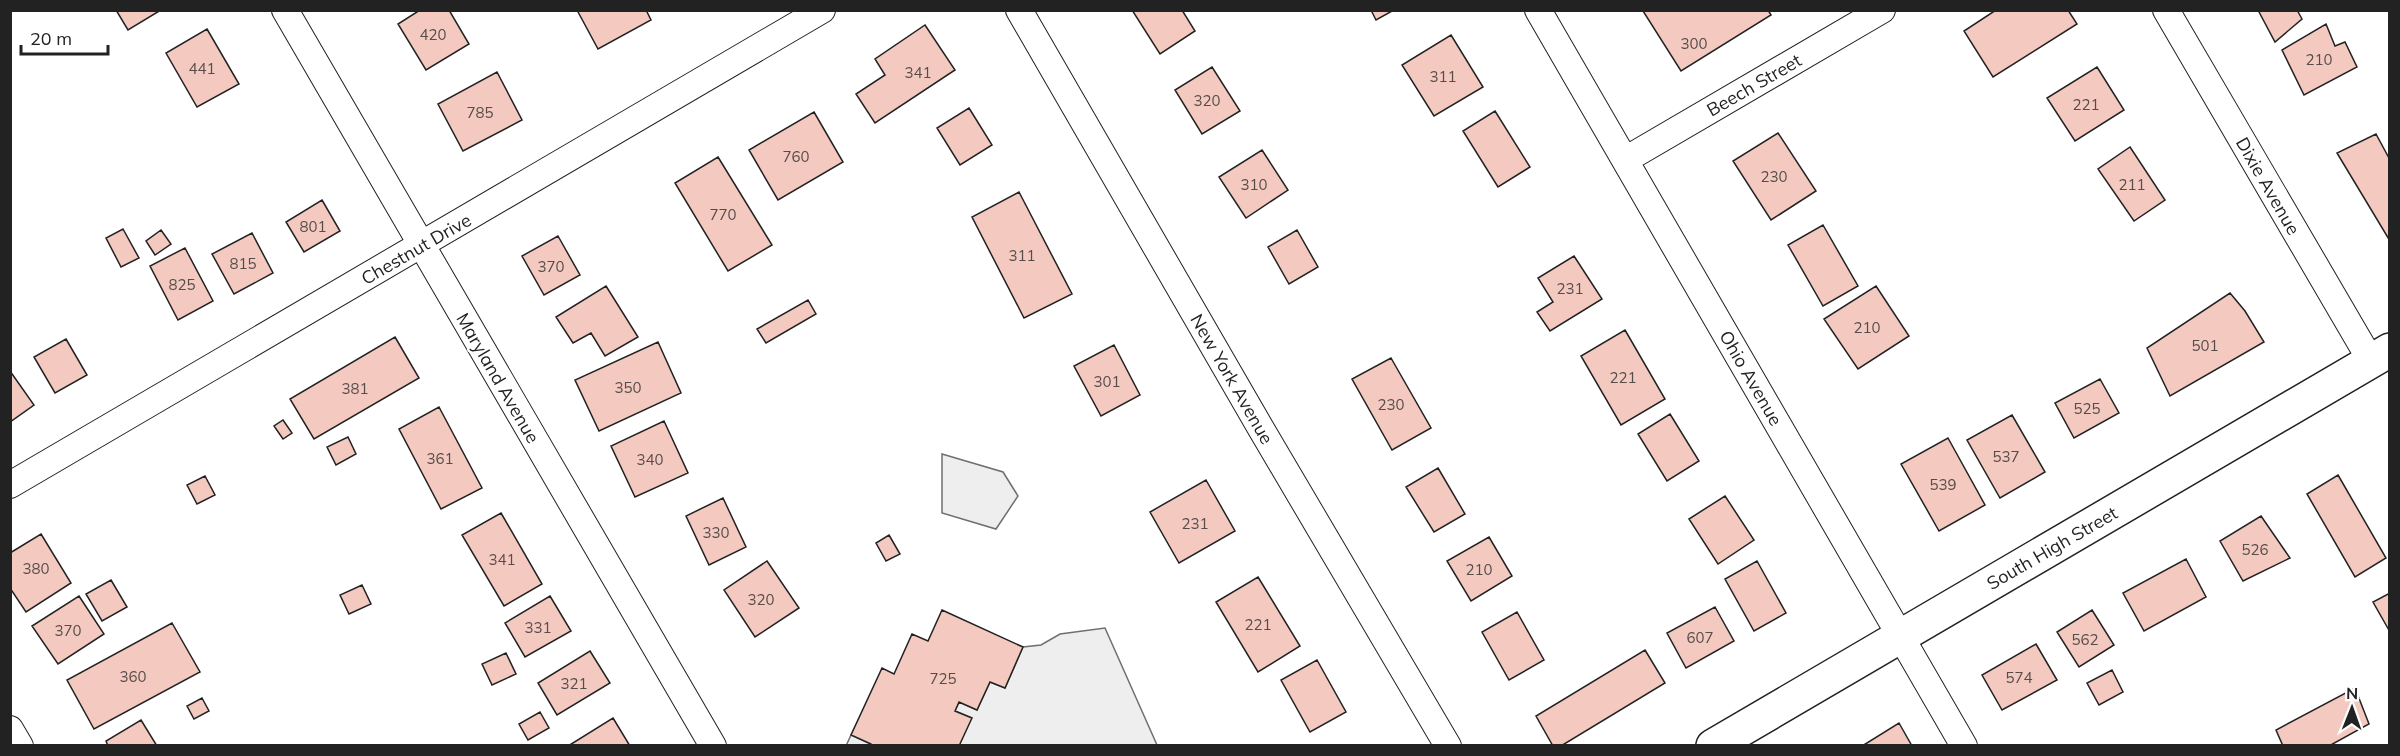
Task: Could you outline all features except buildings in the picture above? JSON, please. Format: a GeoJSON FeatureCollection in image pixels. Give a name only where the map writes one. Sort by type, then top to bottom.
{"type":"FeatureCollection","features":[{"type":"Feature","properties":{"kind":"main road","name":"South High Street"},"geometry":{"type":"LineString","coordinates":[[1713,746],[2380,356]]}},
{"type":"Feature","properties":{"kind":"street","name":"Maryland Avenue"},"geometry":{"type":"LineString","coordinates":[[285,10],[713,746]]}},
{"type":"Feature","properties":{"kind":"street","name":"Chestnut Drive"},"geometry":{"type":"LineString","coordinates":[[10,485],[822,10]]}},
{"type":"Feature","properties":{"kind":"street","name":"New York Avenue"},"geometry":{"type":"LineString","coordinates":[[1019,10],[1448,746]]}},
{"type":"Feature","properties":{"kind":"street","name":"Ohio Avenue"},"geometry":{"type":"LineString","coordinates":[[1538,10],[1964,746]]}},
{"type":"Feature","properties":{"kind":"street","name":"Beech Street"},"geometry":{"type":"LineString","coordinates":[[1625,160],[1882,10]]}},
{"type":"Feature","properties":{"kind":"street","name":"Dixie Avenue"},"geometry":{"type":"LineString","coordinates":[[2166,10],[2380,356]]}},
{"type":"Feature","properties":{"kind":"street"},"geometry":{"type":"LineString","coordinates":[[10,729],[20,746]]}},
{"type":"Feature","properties":{"kind":"shaded area"},"geometry":{"type":"Polygon","coordinates":[[[942,454],[1003,472],[1018,496],[996,529],[942,513],[942,454]]]}},
{"type":"Feature","properties":{"kind":"shaded area"},"geometry":{"type":"Polygon","coordinates":[[[1105,628],[1157,745],[959,745],[971,718],[955,711],[959,702],[977,710],[990,682],[1005,688],[1023,647],[1041,645],[1060,634],[1105,628]]]}},
{"type":"Feature","properties":{"kind":"shaded area"},"geometry":{"type":"Polygon","coordinates":[[[851,735],[871,744],[871,745],[846,746],[851,735]]]}}]}
